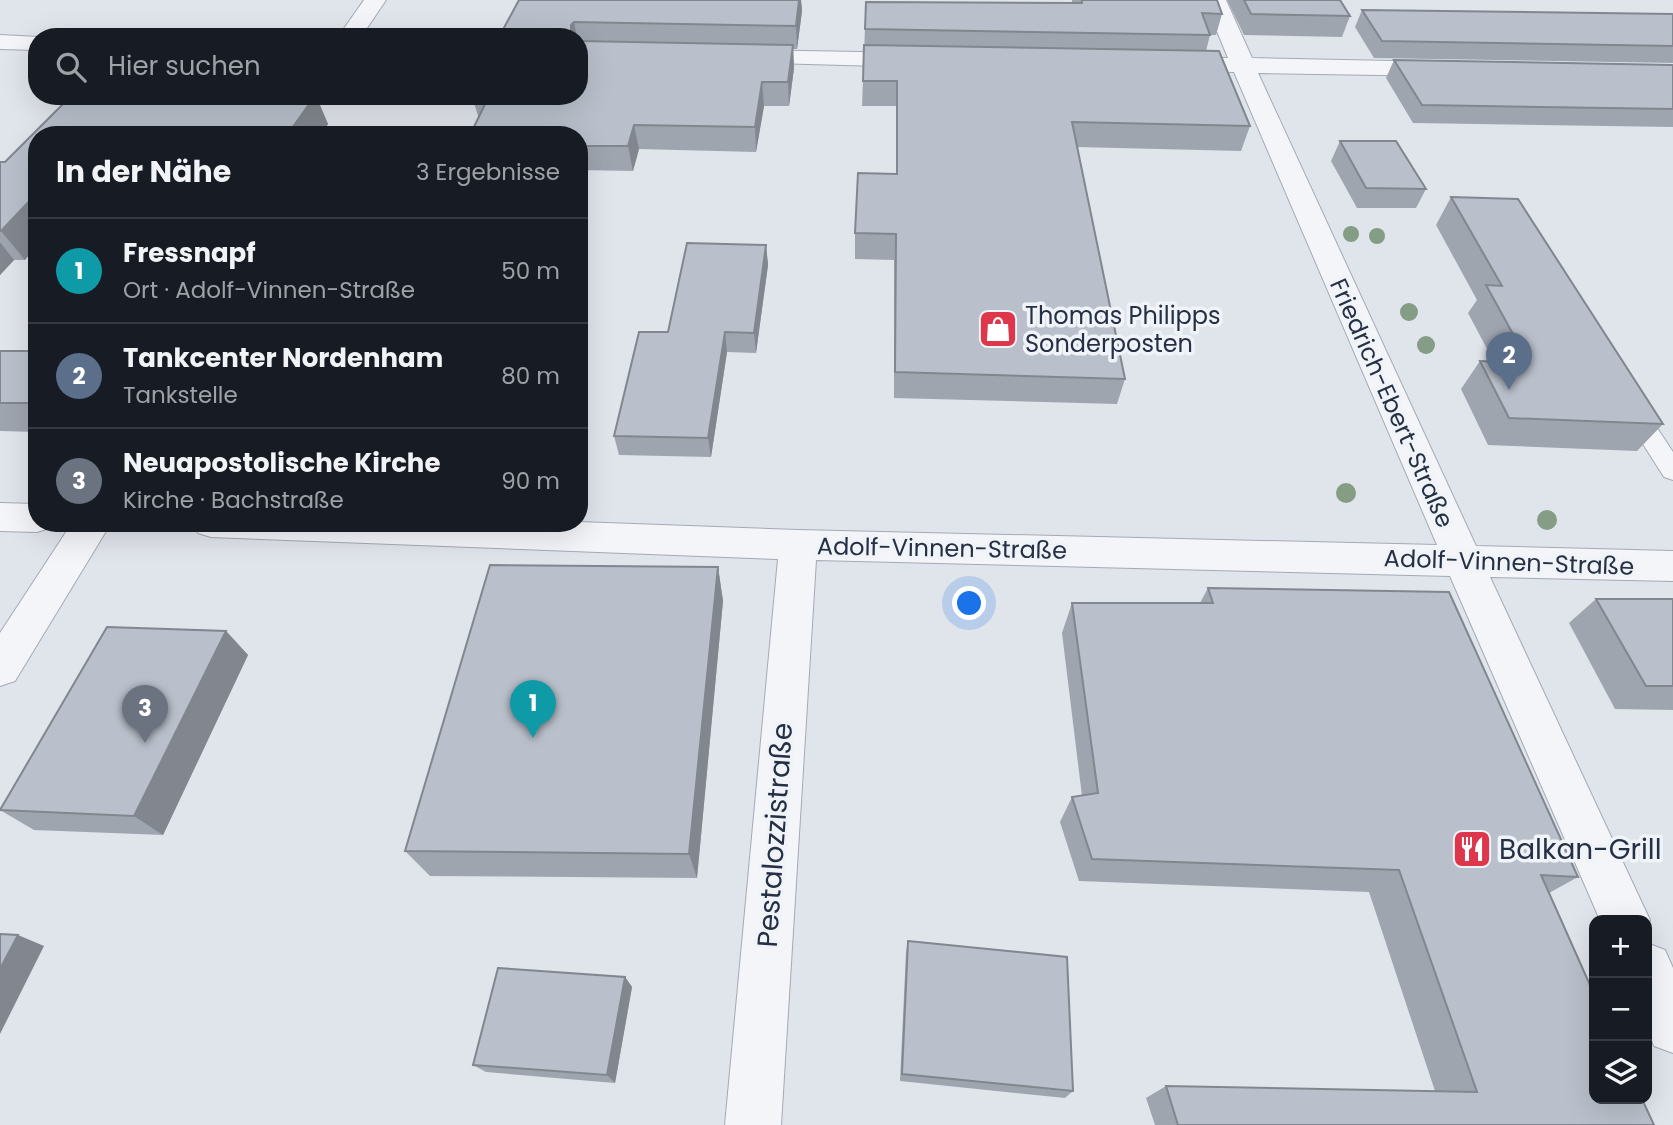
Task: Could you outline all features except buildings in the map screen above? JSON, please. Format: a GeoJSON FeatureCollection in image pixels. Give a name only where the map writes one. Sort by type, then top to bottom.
{"type":"FeatureCollection","features":[{"type":"Feature","properties":{"kind":"street"},"geometry":{"type":"LineString","coordinates":[[355,28],[375,0]]}},
{"type":"Feature","properties":{"kind":"street","name":"Friedrich-Ebert-Straße"},"geometry":{"type":"LineString","coordinates":[[1215,0],[1623,915]]}},
{"type":"Feature","properties":{"kind":"street"},"geometry":{"type":"LineString","coordinates":[[0,41],[28,43]]}},
{"type":"Feature","properties":{"kind":"street"},"geometry":{"type":"LineString","coordinates":[[716,57],[937,60]]}},
{"type":"Feature","properties":{"kind":"street"},"geometry":{"type":"LineString","coordinates":[[1146,64],[1465,69]]}},
{"type":"Feature","properties":{"kind":"street"},"geometry":{"type":"LineString","coordinates":[[0,517],[28,518]]}},
{"type":"Feature","properties":{"kind":"street"},"geometry":{"type":"LineString","coordinates":[[0,668],[86,532]]}},
{"type":"Feature","properties":{"kind":"street","name":"Adolf-Vinnen-Straße"},"geometry":{"type":"LineString","coordinates":[[451,532],[798,545],[1673,566]]}},
{"type":"Feature","properties":{"kind":"street","name":"Pestalozzistraße"},"geometry":{"type":"LineString","coordinates":[[752,1125],[798,545]]}},
{"type":"Feature","properties":{"kind":"street"},"geometry":{"type":"LineString","coordinates":[[1651,978],[1673,1027]]}},
{"type":"Feature","properties":{"kind":"lane"},"geometry":{"type":"LineString","coordinates":[[1621,392],[1673,471]]}},
{"type":"Feature","properties":{"kind":"place","name":"Thomas Philipps Sonderposten"},"geometry":{"type":"Point","coordinates":[998,329]}},
{"type":"Feature","properties":{"kind":"place","name":"Tankcenter Nordenham"},"geometry":{"type":"Point","coordinates":[1509,390]}},
{"type":"Feature","properties":{"kind":"place","name":"Fressnapf"},"geometry":{"type":"Point","coordinates":[533,738]}},
{"type":"Feature","properties":{"kind":"place","name":"Neuapostolische Kirche"},"geometry":{"type":"Point","coordinates":[145,743]}},
{"type":"Feature","properties":{"kind":"place","name":"Balkan-Grill"},"geometry":{"type":"Point","coordinates":[1472,849]}}]}
